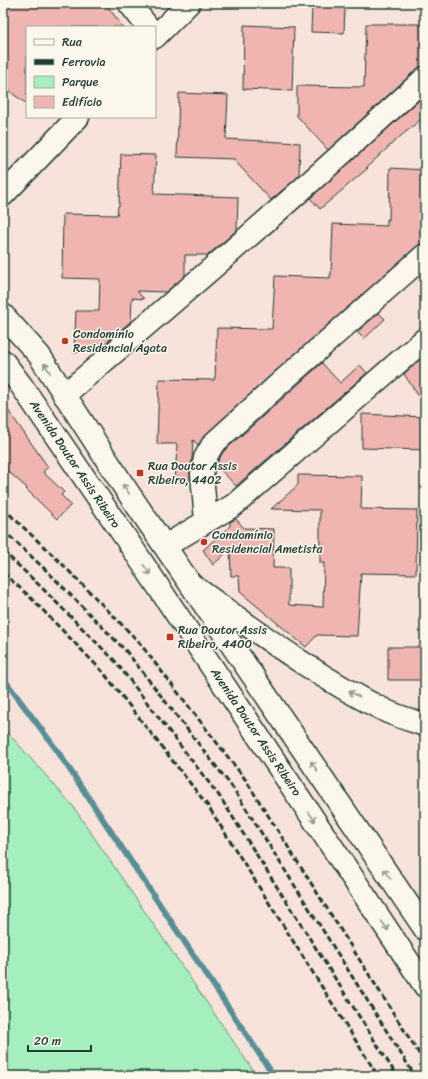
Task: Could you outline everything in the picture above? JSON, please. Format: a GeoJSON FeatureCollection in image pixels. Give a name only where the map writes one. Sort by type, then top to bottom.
{"type":"FeatureCollection","features":[{"type":"Feature","properties":{"kind":"street"},"geometry":{"type":"LineString","coordinates":[[129,3],[147,26]]}},
{"type":"Feature","properties":{"kind":"street"},"geometry":{"type":"LineString","coordinates":[[156,31],[189,3]]}},
{"type":"Feature","properties":{"kind":"street"},"geometry":{"type":"LineString","coordinates":[[64,394],[168,308],[351,146],[425,78]]}},
{"type":"Feature","properties":{"kind":"street"},"geometry":{"type":"LineString","coordinates":[[3,195],[77,118]]}},
{"type":"Feature","properties":{"kind":"street"},"geometry":{"type":"LineString","coordinates":[[206,521],[202,474],[205,458],[214,444],[279,384],[425,255]]}},
{"type":"Feature","properties":{"kind":"street"},"geometry":{"type":"LineString","coordinates":[[3,315],[39,355],[165,546],[425,929]]}},
{"type":"Feature","properties":{"kind":"street"},"geometry":{"type":"LineString","coordinates":[[165,546],[234,505],[425,339]]}},
{"type":"Feature","properties":{"kind":"street","name":"Avenida Doutor Assis Ribeiro"},"geometry":{"type":"LineString","coordinates":[[3,361],[125,537],[425,986]]}},
{"type":"Feature","properties":{"kind":"street"},"geometry":{"type":"LineString","coordinates":[[192,585],[268,640],[335,684],[389,712],[425,725]]}},
{"type":"Feature","properties":{"kind":"green space"},"geometry":{"type":"Polygon","coordinates":[[[3,727],[72,805],[257,1076],[3,1076],[3,727]]]}},
{"type":"Feature","properties":{"kind":"building"},"geometry":{"type":"Polygon","coordinates":[[[3,3],[105,3],[122,26],[26,26],[26,103],[13,94],[3,83],[3,3]]]}},
{"type":"Feature","properties":{"kind":"building"},"geometry":{"type":"Polygon","coordinates":[[[313,3],[345,3],[344,33],[311,32],[313,3]]]}},
{"type":"Feature","properties":{"kind":"building"},"geometry":{"type":"Polygon","coordinates":[[[366,24],[425,25],[425,66],[417,69],[328,150],[297,116],[297,86],[364,87],[366,24]]]}},
{"type":"Feature","properties":{"kind":"building"},"geometry":{"type":"Polygon","coordinates":[[[244,25],[294,27],[292,91],[243,89],[244,25]]]}},
{"type":"Feature","properties":{"kind":"building"},"geometry":{"type":"Polygon","coordinates":[[[179,93],[228,95],[226,139],[300,143],[299,176],[271,200],[235,161],[235,159],[177,157],[179,93]]]}},
{"type":"Feature","properties":{"kind":"building"},"geometry":{"type":"Polygon","coordinates":[[[425,95],[425,116],[396,140],[366,168],[368,168],[320,209],[310,198],[425,95]]]}},
{"type":"Feature","properties":{"kind":"building"},"geometry":{"type":"Polygon","coordinates":[[[121,154],[156,155],[154,194],[238,197],[237,230],[208,255],[185,255],[185,276],[166,292],[137,291],[144,299],[132,298],[131,321],[99,349],[74,353],[76,311],[99,311],[100,279],[62,278],[63,214],[117,215],[119,206],[121,154]]]}},
{"type":"Feature","properties":{"kind":"building"},"geometry":{"type":"Polygon","coordinates":[[[390,168],[424,170],[422,220],[424,220],[423,243],[417,246],[271,375],[205,435],[198,445],[193,440],[190,482],[175,482],[177,444],[157,444],[159,379],[214,380],[217,328],[272,329],[275,276],[330,278],[333,224],[387,226],[387,219],[389,220],[390,168]]]}},
{"type":"Feature","properties":{"kind":"building"},"geometry":{"type":"Polygon","coordinates":[[[379,313],[385,319],[364,339],[357,332],[379,313]]]}},
{"type":"Feature","properties":{"kind":"building"},"geometry":{"type":"Polygon","coordinates":[[[419,360],[425,361],[425,406],[404,374],[419,360]]]}},
{"type":"Feature","properties":{"kind":"building"},"geometry":{"type":"Polygon","coordinates":[[[322,363],[340,383],[360,365],[367,373],[236,486],[216,465],[223,452],[322,363]]]}},
{"type":"Feature","properties":{"kind":"building"},"geometry":{"type":"Polygon","coordinates":[[[3,403],[48,467],[43,472],[64,492],[61,495],[71,505],[57,519],[26,489],[27,488],[3,467],[3,403]]]}},
{"type":"Feature","properties":{"kind":"building"},"geometry":{"type":"Polygon","coordinates":[[[362,414],[425,417],[425,450],[362,448],[362,414]]]}},
{"type":"Feature","properties":{"kind":"building"},"geometry":{"type":"Polygon","coordinates":[[[298,475],[362,476],[361,509],[417,510],[416,574],[361,573],[357,636],[317,635],[306,647],[240,592],[239,576],[231,576],[230,549],[213,565],[203,550],[230,526],[230,522],[236,519],[244,528],[274,529],[273,568],[289,568],[289,605],[323,607],[324,563],[320,563],[320,510],[271,509],[298,485],[298,475]]]}},
{"type":"Feature","properties":{"kind":"building"},"geometry":{"type":"Polygon","coordinates":[[[388,647],[425,647],[425,680],[388,680],[388,647]]]}},
{"type":"Feature","properties":{"kind":"waterway"},"geometry":{"type":"LineString","coordinates":[[3,678],[56,749],[274,1076]]}},
{"type":"Feature","properties":{"kind":"railway"},"geometry":{"type":"LineString","coordinates":[[3,508],[60,562],[138,641],[245,779],[425,1063]]}},
{"type":"Feature","properties":{"kind":"railway"},"geometry":{"type":"LineString","coordinates":[[3,530],[49,573],[126,651],[233,788],[415,1076]]}},
{"type":"Feature","properties":{"kind":"railway"},"geometry":{"type":"LineString","coordinates":[[3,551],[115,661],[220,797],[397,1076]]}},
{"type":"Feature","properties":{"kind":"railway"},"geometry":{"type":"LineString","coordinates":[[3,573],[28,595],[103,672],[208,806],[378,1076]]}},
{"type":"Feature","properties":{"kind":"place","name":"Condomínio Residencial Ágata"},"geometry":{"type":"Point","coordinates":[65,341]}},
{"type":"Feature","properties":{"kind":"place","name":"Rua Doutor Assis Ribeiro, 4402"},"geometry":{"type":"Point","coordinates":[140,473]}},
{"type":"Feature","properties":{"kind":"place","name":"Condomínio Residencial Ametista"},"geometry":{"type":"Point","coordinates":[204,542]}},
{"type":"Feature","properties":{"kind":"place","name":"Rua Doutor Assis Ribeiro, 4400"},"geometry":{"type":"Point","coordinates":[170,637]}}]}
